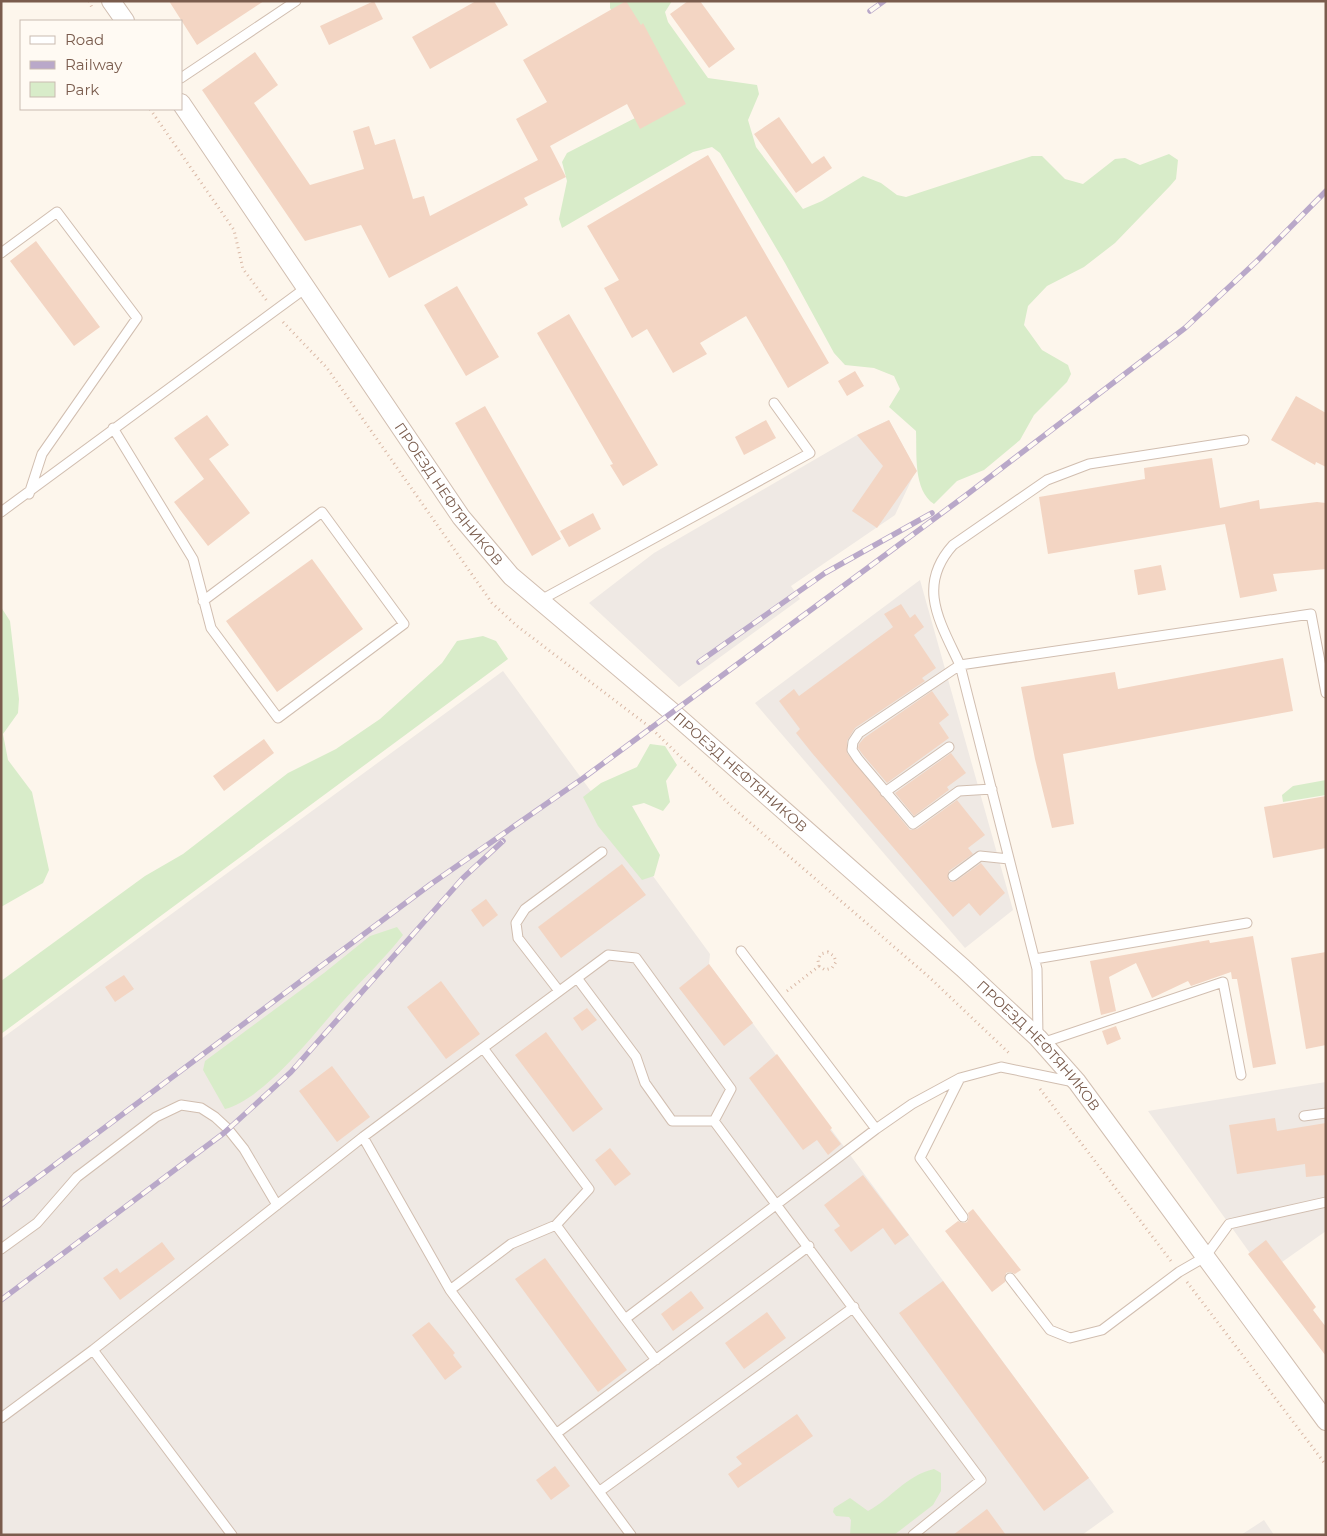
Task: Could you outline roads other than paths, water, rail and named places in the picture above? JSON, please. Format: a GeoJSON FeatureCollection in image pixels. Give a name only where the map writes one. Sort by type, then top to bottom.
{"type":"FeatureCollection","features":[{"type":"Feature","properties":{"kind":"street"},"geometry":{"type":"LineString","coordinates":[[111,1],[124,20]]}},
{"type":"Feature","properties":{"kind":"street","name":"ПРОЕЗД НЕФТЯНИКОВ"},"geometry":{"type":"LineString","coordinates":[[182,104],[308,287],[461,517],[487,550],[539,601],[672,712],[963,968],[1040,1040],[1077,1082],[1326,1422]]}},
{"type":"Feature","properties":{"kind":"lane"},"geometry":{"type":"LineString","coordinates":[[182,77],[296,1]]}},
{"type":"Feature","properties":{"kind":"lane"},"geometry":{"type":"LineString","coordinates":[[1,253],[57,212],[137,318],[42,454],[29,494]]}},
{"type":"Feature","properties":{"kind":"lane"},"geometry":{"type":"LineString","coordinates":[[1,512],[29,494],[113,428],[308,287]]}},
{"type":"Feature","properties":{"kind":"lane"},"geometry":{"type":"LineString","coordinates":[[539,601],[810,453],[774,403]]}},
{"type":"Feature","properties":{"kind":"lane"},"geometry":{"type":"LineString","coordinates":[[113,428],[192,559],[203,602],[211,628],[278,718],[404,624],[322,512],[203,602]]}},
{"type":"Feature","properties":{"kind":"lane"},"geometry":{"type":"LineString","coordinates":[[1241,1075],[1223,982],[1040,1040],[1035,959],[960,665],[940,623],[932,597],[934,576],[940,558],[953,545],[1048,480],[1089,464],[1244,440]]}},
{"type":"Feature","properties":{"kind":"lane"},"geometry":{"type":"LineString","coordinates":[[992,789],[960,791],[913,824],[858,759],[852,750],[853,742],[859,733],[960,665],[1311,614],[1326,693]]}},
{"type":"Feature","properties":{"kind":"lane"},"geometry":{"type":"LineString","coordinates":[[886,792],[949,747]]}},
{"type":"Feature","properties":{"kind":"lane"},"geometry":{"type":"LineString","coordinates":[[559,991],[518,938],[516,923],[519,914],[525,909],[602,852]]}},
{"type":"Feature","properties":{"kind":"lane"},"geometry":{"type":"LineString","coordinates":[[953,876],[980,856],[1009,859]]}},
{"type":"Feature","properties":{"kind":"lane"},"geometry":{"type":"LineString","coordinates":[[1035,959],[1247,924]]}},
{"type":"Feature","properties":{"kind":"lane"},"geometry":{"type":"LineString","coordinates":[[741,951],[876,1129]]}},
{"type":"Feature","properties":{"kind":"lane"},"geometry":{"type":"LineString","coordinates":[[1,1418],[93,1350],[363,1137],[608,955],[636,958],[731,1089],[714,1121]]}},
{"type":"Feature","properties":{"kind":"lane"},"geometry":{"type":"LineString","coordinates":[[577,978],[636,1057],[645,1082],[672,1121],[714,1121]]}},
{"type":"Feature","properties":{"kind":"lane"},"geometry":{"type":"LineString","coordinates":[[450,1290],[512,1244],[556,1225],[589,1189],[483,1048]]}},
{"type":"Feature","properties":{"kind":"lane"},"geometry":{"type":"LineString","coordinates":[[625,1319],[876,1129],[912,1104],[960,1078],[1001,1067],[1077,1082]]}},
{"type":"Feature","properties":{"kind":"lane"},"geometry":{"type":"LineString","coordinates":[[960,1078],[920,1158],[963,1217]]}},
{"type":"Feature","properties":{"kind":"lane"},"geometry":{"type":"LineString","coordinates":[[1,1250],[37,1223],[77,1177],[156,1117],[181,1106],[201,1108],[228,1129],[244,1149],[278,1205]]}},
{"type":"Feature","properties":{"kind":"lane"},"geometry":{"type":"LineString","coordinates":[[1304,1116],[1326,1113]]}},
{"type":"Feature","properties":{"kind":"lane"},"geometry":{"type":"LineString","coordinates":[[714,1121],[778,1204],[981,1480],[913,1535]]}},
{"type":"Feature","properties":{"kind":"lane"},"geometry":{"type":"LineString","coordinates":[[363,1137],[450,1290],[631,1535]]}},
{"type":"Feature","properties":{"kind":"lane"},"geometry":{"type":"LineString","coordinates":[[1010,1278],[1050,1330],[1070,1338],[1102,1330],[1179,1272],[1205,1257],[1228,1224],[1326,1202]]}},
{"type":"Feature","properties":{"kind":"lane"},"geometry":{"type":"LineString","coordinates":[[556,1225],[656,1360]]}},
{"type":"Feature","properties":{"kind":"lane"},"geometry":{"type":"LineString","coordinates":[[557,1433],[809,1246]]}},
{"type":"Feature","properties":{"kind":"lane"},"geometry":{"type":"LineString","coordinates":[[600,1491],[854,1307]]}},
{"type":"Feature","properties":{"kind":"lane"},"geometry":{"type":"LineString","coordinates":[[93,1350],[232,1535]]}},
{"type":"Feature","properties":{"kind":"railway"},"geometry":{"type":"LineString","coordinates":[[870,11],[884,1]]}},
{"type":"Feature","properties":{"kind":"railway"},"geometry":{"type":"LineString","coordinates":[[1,1205],[431,884],[582,779],[965,496],[1185,328],[1257,261],[1326,191]]}},
{"type":"Feature","properties":{"kind":"railway"},"geometry":{"type":"LineString","coordinates":[[699,662],[825,573],[932,513]]}},
{"type":"Feature","properties":{"kind":"railway"},"geometry":{"type":"LineString","coordinates":[[1,1300],[224,1133],[291,1072],[463,878],[503,841]]}}]}
